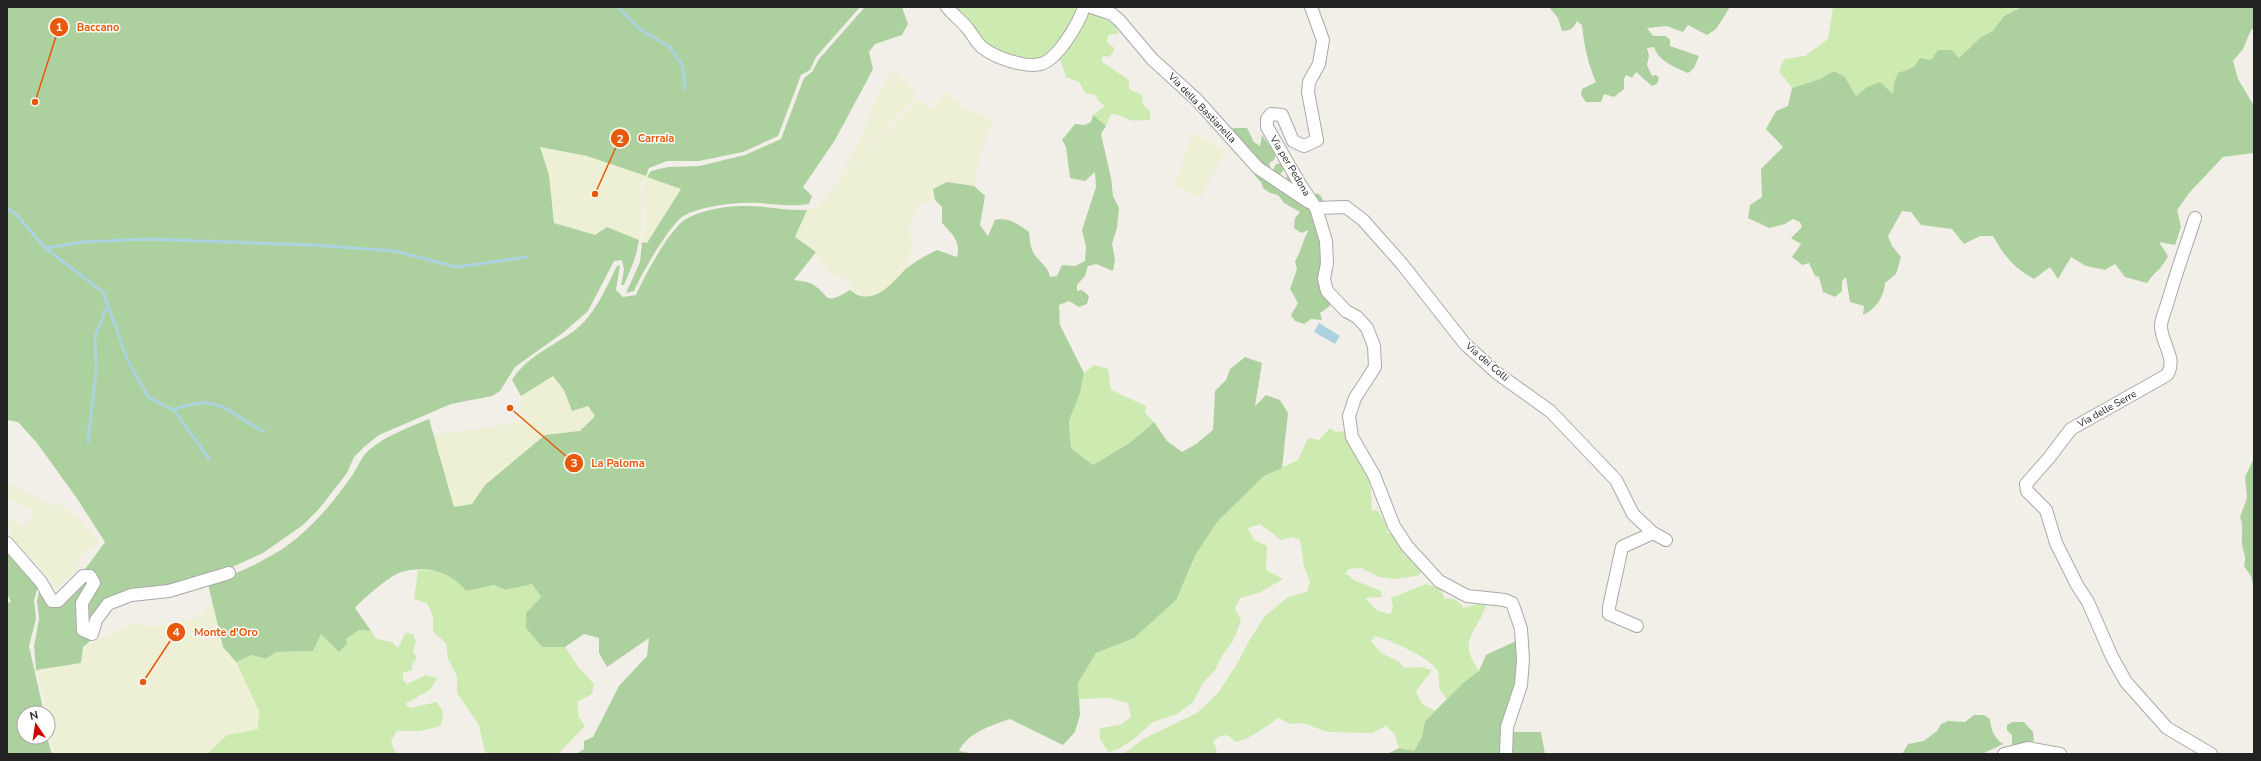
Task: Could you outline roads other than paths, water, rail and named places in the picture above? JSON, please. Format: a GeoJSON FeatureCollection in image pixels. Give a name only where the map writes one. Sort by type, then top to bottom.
{"type":"FeatureCollection","features":[{"type":"Feature","properties":{"kind":"street"},"geometry":{"type":"LineString","coordinates":[[947,7],[968,29],[982,48],[998,56],[1031,65],[1046,62],[1056,53],[1072,34],[1084,7]]}},
{"type":"Feature","properties":{"kind":"street","name":"Via della Bastianella"},"geometry":{"type":"LineString","coordinates":[[1091,7],[1112,14],[1120,21],[1152,59],[1197,100],[1258,168],[1316,208]]}},
{"type":"Feature","properties":{"kind":"street","name":"Via per Pedona"},"geometry":{"type":"LineString","coordinates":[[1310,7],[1324,40],[1319,64],[1309,82],[1308,92],[1317,140],[1304,146],[1293,141],[1282,115],[1271,114],[1267,119],[1267,127],[1316,208]]}},
{"type":"Feature","properties":{"kind":"street","name":"Via dei Colli"},"geometry":{"type":"LineString","coordinates":[[1316,208],[1346,207],[1363,220],[1402,264],[1465,344],[1497,373],[1556,417],[1616,480],[1633,514],[1653,533],[1666,540]]}},
{"type":"Feature","properties":{"kind":"street"},"geometry":{"type":"LineString","coordinates":[[1316,208],[1326,241],[1327,262],[1324,279],[1327,291],[1346,310],[1357,317],[1367,328],[1374,346],[1375,367],[1354,398],[1349,416],[1352,437],[1374,475],[1394,526],[1407,546],[1439,581],[1467,596],[1495,598],[1512,603],[1521,629],[1523,659],[1521,685],[1507,727],[1506,754]]}},
{"type":"Feature","properties":{"kind":"street","name":"Via delle Serre"},"geometry":{"type":"LineString","coordinates":[[2195,218],[2175,273],[2161,323],[2161,335],[2168,346],[2170,370],[2164,377],[2071,429],[2048,460],[2026,484],[2027,491],[2046,510],[2056,543],[2077,585],[2088,602],[2112,657],[2126,682],[2167,728],[2211,754]]}},
{"type":"Feature","properties":{"kind":"street"},"geometry":{"type":"LineString","coordinates":[[1636,626],[1609,614],[1609,606],[1622,547],[1653,533]]}},
{"type":"Feature","properties":{"kind":"street"},"geometry":{"type":"LineString","coordinates":[[7,542],[41,582],[52,601],[58,601],[83,576],[90,576],[94,583],[82,603],[82,616],[83,630],[92,634],[96,620],[108,604],[131,595],[169,591],[228,573]]}},
{"type":"Feature","properties":{"kind":"street"},"geometry":{"type":"LineString","coordinates":[[2004,754],[2028,748],[2060,754]]}},
{"type":"Feature","properties":{"kind":"water"},"geometry":{"type":"Polygon","coordinates":[[[1319,323],[1340,336],[1335,344],[1314,332],[1319,323]]]}},
{"type":"Feature","properties":{"kind":"waterway"},"geometry":{"type":"LineString","coordinates":[[618,7],[638,28],[670,47],[683,67],[685,89]]}},
{"type":"Feature","properties":{"kind":"waterway"},"geometry":{"type":"LineString","coordinates":[[7,208],[16,214],[45,248],[83,242],[147,239],[312,245],[395,251],[457,267],[527,257]]}},
{"type":"Feature","properties":{"kind":"waterway"},"geometry":{"type":"LineString","coordinates":[[45,248],[103,292],[128,361],[148,397],[174,410],[209,459]]}},
{"type":"Feature","properties":{"kind":"waterway"},"geometry":{"type":"LineString","coordinates":[[88,442],[96,371],[95,337],[108,304]]}},
{"type":"Feature","properties":{"kind":"waterway"},"geometry":{"type":"LineString","coordinates":[[174,410],[187,405],[201,403],[218,405],[263,431]]}},
{"type":"Feature","properties":{"kind":"place","name":"Baccano"},"geometry":{"type":"Point","coordinates":[35,102]}},
{"type":"Feature","properties":{"kind":"place","name":"Carraia"},"geometry":{"type":"Point","coordinates":[595,194]}},
{"type":"Feature","properties":{"kind":"place","name":"La Paloma"},"geometry":{"type":"Point","coordinates":[510,408]}},
{"type":"Feature","properties":{"kind":"place","name":"Monte d'Oro"},"geometry":{"type":"Point","coordinates":[143,682]}}]}
